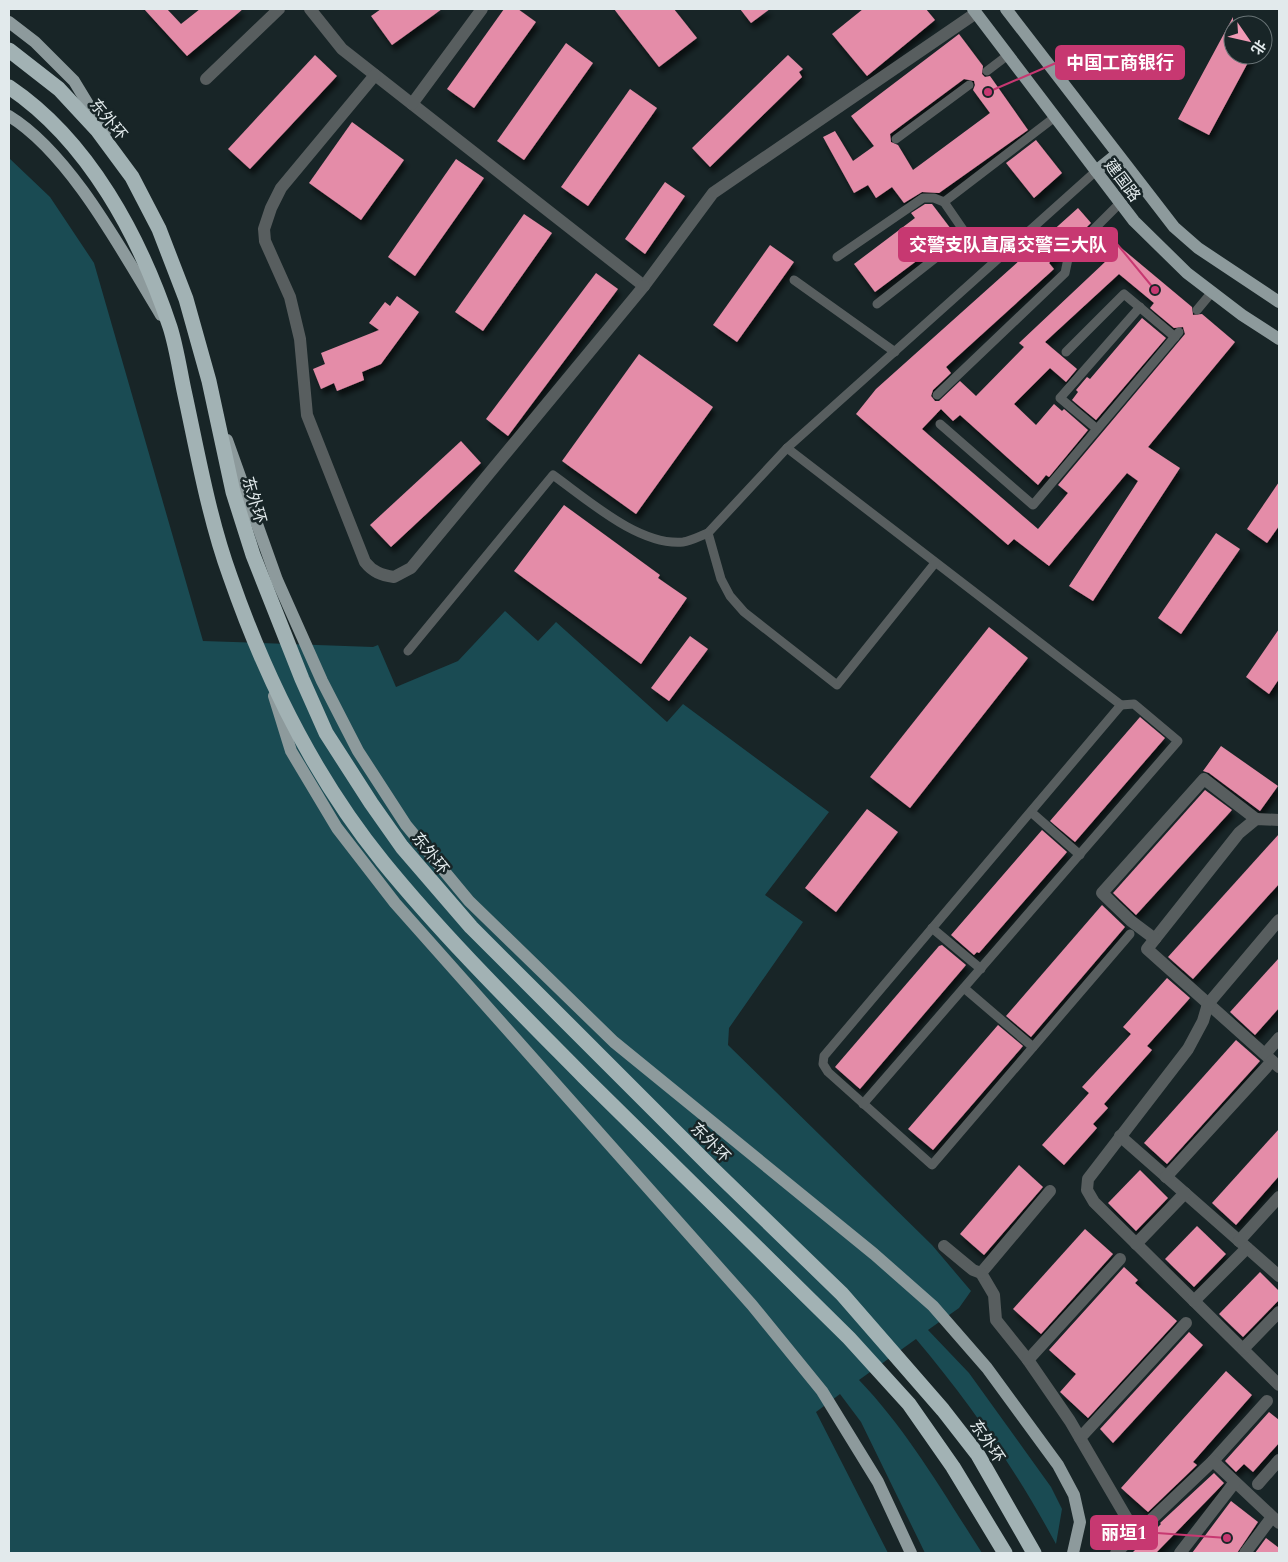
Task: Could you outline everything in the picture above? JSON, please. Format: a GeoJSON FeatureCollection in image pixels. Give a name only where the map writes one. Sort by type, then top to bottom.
{"type":"FeatureCollection","features":[{"type":"Feature","properties":{"kind":"highway","name":"东外环"},"geometry":{"type":"LineString","coordinates":[[9,50],[59,89],[98,131],[132,177],[160,229],[186,299],[216,411],[233,492],[253,555],[302,679],[326,733],[402,847],[470,927],[520,978],[842,1294],[943,1410],[978,1455],[1034,1553]]}},
{"type":"Feature","properties":{"kind":"highway"},"geometry":{"type":"LineString","coordinates":[[9,86],[26,98],[71,142],[108,194],[140,249],[171,330],[203,479],[229,573],[262,660],[318,769],[381,859],[459,950],[849,1338],[909,1404],[953,1467],[998,1538],[1005,1553]]}},
{"type":"Feature","properties":{"kind":"main road","name":"建国路"},"geometry":{"type":"LineString","coordinates":[[1006,9],[1174,227],[1198,248],[1279,302]]}},
{"type":"Feature","properties":{"kind":"main road","name":"建国路"},"geometry":{"type":"LineString","coordinates":[[975,11],[1134,221],[1161,249],[1212,292],[1279,339]]}},
{"type":"Feature","properties":{"kind":"main road"},"geometry":{"type":"LineString","coordinates":[[9,22],[34,42],[74,81],[132,177]]}},
{"type":"Feature","properties":{"kind":"main road"},"geometry":{"type":"LineString","coordinates":[[9,116],[26,126],[62,166],[93,205],[171,330]]}},
{"type":"Feature","properties":{"kind":"main road"},"geometry":{"type":"LineString","coordinates":[[1096,171],[1117,154]]}},
{"type":"Feature","properties":{"kind":"main road"},"geometry":{"type":"LineString","coordinates":[[216,411],[278,580],[322,681],[358,751],[406,825],[469,901],[614,1042],[874,1254],[933,1306],[987,1368],[1066,1480],[1074,1495],[1080,1522],[1073,1553]]}},
{"type":"Feature","properties":{"kind":"main road"},"geometry":{"type":"LineString","coordinates":[[262,660],[291,750],[337,828],[395,903],[752,1305],[822,1391],[878,1482],[911,1553]]}},
{"type":"Feature","properties":{"kind":"street"},"geometry":{"type":"LineString","coordinates":[[206,79],[279,9]]}},
{"type":"Feature","properties":{"kind":"street"},"geometry":{"type":"LineString","coordinates":[[310,9],[342,48],[644,286]]}},
{"type":"Feature","properties":{"kind":"street"},"geometry":{"type":"LineString","coordinates":[[412,104],[482,9]]}},
{"type":"Feature","properties":{"kind":"street"},"geometry":{"type":"LineString","coordinates":[[375,75],[281,188],[271,208],[264,229],[265,241],[290,297],[300,339],[307,415],[365,562],[376,572],[394,577],[411,568],[644,286],[713,193],[975,11]]}},
{"type":"Feature","properties":{"kind":"street"},"geometry":{"type":"LineString","coordinates":[[1155,939],[1131,921],[1102,893],[1204,779],[1256,820]]}},
{"type":"Feature","properties":{"kind":"street"},"geometry":{"type":"LineString","coordinates":[[1272,1061],[1147,949],[1239,833],[1256,820],[1279,820]]}},
{"type":"Feature","properties":{"kind":"street"},"geometry":{"type":"LineString","coordinates":[[1279,920],[1208,1004],[1188,1049],[1088,1179],[1086,1190],[1094,1202],[1279,1385]]}},
{"type":"Feature","properties":{"kind":"street"},"geometry":{"type":"LineString","coordinates":[[1166,1177],[1272,1061],[1279,1038]]}},
{"type":"Feature","properties":{"kind":"street"},"geometry":{"type":"LineString","coordinates":[[1120,1136],[1279,1276]]}},
{"type":"Feature","properties":{"kind":"street"},"geometry":{"type":"LineString","coordinates":[[981,1272],[1050,1191]]}},
{"type":"Feature","properties":{"kind":"street"},"geometry":{"type":"LineString","coordinates":[[1136,1244],[1185,1193]]}},
{"type":"Feature","properties":{"kind":"street"},"geometry":{"type":"LineString","coordinates":[[1194,1301],[1243,1244],[1279,1196]]}},
{"type":"Feature","properties":{"kind":"street"},"geometry":{"type":"LineString","coordinates":[[944,1246],[973,1270],[981,1272],[994,1295],[996,1320],[1028,1360],[1080,1438],[1136,1534]]}},
{"type":"Feature","properties":{"kind":"street"},"geometry":{"type":"LineString","coordinates":[[1028,1360],[1120,1259]]}},
{"type":"Feature","properties":{"kind":"street"},"geometry":{"type":"LineString","coordinates":[[1243,1349],[1279,1312]]}},
{"type":"Feature","properties":{"kind":"street"},"geometry":{"type":"LineString","coordinates":[[1080,1438],[1186,1323]]}},
{"type":"Feature","properties":{"kind":"street"},"geometry":{"type":"LineString","coordinates":[[1116,1553],[1212,1460],[1267,1402]]}},
{"type":"Feature","properties":{"kind":"street"},"geometry":{"type":"LineString","coordinates":[[1212,1460],[1276,1520],[1245,1553]]}},
{"type":"Feature","properties":{"kind":"street"},"geometry":{"type":"LineString","coordinates":[[1258,1484],[1279,1460]]}},
{"type":"Feature","properties":{"kind":"street"},"geometry":{"type":"LineString","coordinates":[[1180,1553],[1235,1482]]}},
{"type":"Feature","properties":{"kind":"lane"},"geometry":{"type":"LineString","coordinates":[[987,71],[1008,55]]}},
{"type":"Feature","properties":{"kind":"lane"},"geometry":{"type":"LineString","coordinates":[[896,139],[969,84]]}},
{"type":"Feature","properties":{"kind":"lane"},"geometry":{"type":"LineString","coordinates":[[944,202],[1055,116]]}},
{"type":"Feature","properties":{"kind":"lane"},"geometry":{"type":"LineString","coordinates":[[408,651],[553,475],[638,534],[661,542],[684,542],[708,533],[786,448],[1096,171]]}},
{"type":"Feature","properties":{"kind":"lane"},"geometry":{"type":"LineString","coordinates":[[837,257],[923,198],[934,198],[944,202],[966,234],[876,304]]}},
{"type":"Feature","properties":{"kind":"lane"},"geometry":{"type":"LineString","coordinates":[[937,395],[1066,273],[1069,254],[1120,203]]}},
{"type":"Feature","properties":{"kind":"lane"},"geometry":{"type":"LineString","coordinates":[[794,280],[895,352]]}},
{"type":"Feature","properties":{"kind":"lane"},"geometry":{"type":"LineString","coordinates":[[1196,310],[1212,292]]}},
{"type":"Feature","properties":{"kind":"lane"},"geometry":{"type":"LineString","coordinates":[[940,424],[1033,504],[1177,334],[1124,294],[1066,352]]}},
{"type":"Feature","properties":{"kind":"lane"},"geometry":{"type":"LineString","coordinates":[[1097,429],[1060,398],[1140,307]]}},
{"type":"Feature","properties":{"kind":"lane"},"geometry":{"type":"LineString","coordinates":[[786,448],[1121,705],[1134,704],[1178,741],[864,1104]]}},
{"type":"Feature","properties":{"kind":"lane"},"geometry":{"type":"LineString","coordinates":[[708,533],[721,579],[730,596],[744,612],[837,686],[935,563]]}},
{"type":"Feature","properties":{"kind":"lane"},"geometry":{"type":"LineString","coordinates":[[1121,705],[824,1056],[823,1064],[828,1072],[932,1165],[1130,934]]}},
{"type":"Feature","properties":{"kind":"lane"},"geometry":{"type":"LineString","coordinates":[[1031,812],[1080,855]]}},
{"type":"Feature","properties":{"kind":"lane"},"geometry":{"type":"LineString","coordinates":[[932,928],[981,969]]}},
{"type":"Feature","properties":{"kind":"lane"},"geometry":{"type":"LineString","coordinates":[[964,988],[1033,1047]]}},
{"type":"Feature","properties":{"kind":"shaded area"},"geometry":{"type":"Polygon","coordinates":[[[9,158],[50,197],[94,263],[203,641],[373,647],[378,645],[396,687],[458,661],[505,611],[538,641],[556,622],[667,722],[683,704],[829,812],[765,895],[803,922],[729,1028],[728,1045],[932,1245],[971,1291],[959,1308],[928,1330],[969,1373],[1051,1487],[1062,1509],[1056,1544],[1025,1489],[974,1413],[916,1339],[859,1380],[894,1420],[982,1553],[925,1553],[861,1422],[840,1394],[816,1412],[888,1553],[9,1553],[9,158]]]}},
{"type":"Feature","properties":{"kind":"building"},"geometry":{"type":"Polygon","coordinates":[[[144,9],[167,9],[181,24],[200,9],[243,9],[187,56],[144,9]]]}},
{"type":"Feature","properties":{"kind":"building"},"geometry":{"type":"Polygon","coordinates":[[[381,9],[442,9],[392,45],[371,16],[381,9]]]}},
{"type":"Feature","properties":{"kind":"building"},"geometry":{"type":"Polygon","coordinates":[[[504,9],[518,9],[536,22],[474,108],[447,89],[504,9]]]}},
{"type":"Feature","properties":{"kind":"building"},"geometry":{"type":"Polygon","coordinates":[[[614,9],[674,9],[697,38],[659,67],[614,9]]]}},
{"type":"Feature","properties":{"kind":"building"},"geometry":{"type":"Polygon","coordinates":[[[740,9],[770,9],[751,23],[740,9]]]}},
{"type":"Feature","properties":{"kind":"building"},"geometry":{"type":"Polygon","coordinates":[[[863,9],[926,9],[935,20],[867,76],[832,34],[863,9]]]}},
{"type":"Feature","properties":{"kind":"building"},"geometry":{"type":"Polygon","coordinates":[[[959,34],[983,66],[982,74],[985,77],[990,76],[1028,130],[939,193],[922,192],[904,203],[892,187],[876,198],[868,185],[854,193],[823,137],[835,131],[853,161],[874,146],[851,116],[959,34]],[[964,79],[890,134],[891,142],[898,145],[913,170],[990,113],[973,90],[974,81],[964,79]]]}},
{"type":"Feature","properties":{"kind":"building"},"geometry":{"type":"Polygon","coordinates":[[[1223,36],[1223,65],[1247,65],[1209,135],[1178,119],[1223,36]]]}},
{"type":"Feature","properties":{"kind":"building"},"geometry":{"type":"Polygon","coordinates":[[[566,43],[593,63],[524,160],[497,141],[566,43]]]}},
{"type":"Feature","properties":{"kind":"building"},"geometry":{"type":"Polygon","coordinates":[[[315,55],[337,76],[250,169],[228,149],[315,55]]]}},
{"type":"Feature","properties":{"kind":"building"},"geometry":{"type":"Polygon","coordinates":[[[788,55],[803,69],[799,72],[802,77],[710,167],[692,148],[788,55]]]}},
{"type":"Feature","properties":{"kind":"building"},"geometry":{"type":"Polygon","coordinates":[[[630,89],[657,108],[588,206],[561,187],[630,89]]]}},
{"type":"Feature","properties":{"kind":"building"},"geometry":{"type":"Polygon","coordinates":[[[352,122],[404,160],[361,220],[309,183],[352,122]]]}},
{"type":"Feature","properties":{"kind":"building"},"geometry":{"type":"Polygon","coordinates":[[[1036,140],[1062,173],[1034,198],[1006,163],[1036,140]]]}},
{"type":"Feature","properties":{"kind":"building"},"geometry":{"type":"Polygon","coordinates":[[[456,159],[484,178],[415,276],[388,257],[456,159]]]}},
{"type":"Feature","properties":{"kind":"building"},"geometry":{"type":"Polygon","coordinates":[[[665,182],[685,196],[645,254],[625,239],[665,182]]]}},
{"type":"Feature","properties":{"kind":"building"},"geometry":{"type":"Polygon","coordinates":[[[925,204],[932,204],[954,233],[875,292],[854,264],[915,218],[911,213],[925,204]]]}},
{"type":"Feature","properties":{"kind":"building"},"geometry":{"type":"Polygon","coordinates":[[[1078,208],[1091,223],[1049,263],[1054,269],[946,367],[951,373],[933,390],[931,396],[935,401],[939,401],[960,381],[976,396],[1024,347],[1019,343],[1105,262],[1085,246],[1101,231],[1192,307],[1193,315],[1202,314],[1235,342],[1148,447],[1180,468],[1093,601],[1069,586],[1138,481],[1127,473],[1049,566],[1014,539],[1008,545],[856,414],[876,389],[1078,208]],[[1119,274],[1045,342],[1077,369],[1066,382],[1050,368],[1014,404],[1036,425],[1054,404],[1062,411],[1064,409],[1088,430],[1049,477],[1046,475],[1038,485],[960,415],[953,421],[941,409],[922,429],[1038,529],[1068,493],[1058,485],[1185,334],[1183,327],[1174,328],[1150,308],[1154,303],[1119,274]]]}},
{"type":"Feature","properties":{"kind":"building"},"geometry":{"type":"Polygon","coordinates":[[[524,214],[552,233],[483,331],[455,312],[524,214]]]}},
{"type":"Feature","properties":{"kind":"building"},"geometry":{"type":"Polygon","coordinates":[[[770,245],[794,262],[737,342],[713,325],[770,245]]]}},
{"type":"Feature","properties":{"kind":"building"},"geometry":{"type":"Polygon","coordinates":[[[596,273],[618,289],[508,436],[486,419],[596,273]]]}},
{"type":"Feature","properties":{"kind":"building"},"geometry":{"type":"Polygon","coordinates":[[[397,296],[419,312],[381,364],[362,372],[364,380],[337,391],[334,383],[321,389],[313,369],[325,364],[321,353],[379,330],[369,323],[385,302],[390,306],[397,296]]]}},
{"type":"Feature","properties":{"kind":"building"},"geometry":{"type":"Polygon","coordinates":[[[1142,318],[1166,338],[1096,420],[1072,400],[1078,392],[1076,390],[1087,377],[1090,379],[1142,318]]]}},
{"type":"Feature","properties":{"kind":"building"},"geometry":{"type":"Polygon","coordinates":[[[639,354],[713,407],[636,514],[562,461],[639,354]]]}},
{"type":"Feature","properties":{"kind":"building"},"geometry":{"type":"Polygon","coordinates":[[[461,441],[481,463],[391,547],[370,525],[461,441]]]}},
{"type":"Feature","properties":{"kind":"building"},"geometry":{"type":"Polygon","coordinates":[[[1279,482],[1279,526],[1267,543],[1247,529],[1279,482]]]}},
{"type":"Feature","properties":{"kind":"building"},"geometry":{"type":"Polygon","coordinates":[[[564,505],[660,575],[658,578],[687,598],[641,664],[514,571],[564,505]]]}},
{"type":"Feature","properties":{"kind":"building"},"geometry":{"type":"Polygon","coordinates":[[[1216,533],[1240,549],[1181,634],[1158,618],[1216,533]]]}},
{"type":"Feature","properties":{"kind":"building"},"geometry":{"type":"Polygon","coordinates":[[[989,627],[1028,658],[910,808],[870,777],[989,627]]]}},
{"type":"Feature","properties":{"kind":"building"},"geometry":{"type":"Polygon","coordinates":[[[1279,629],[1279,679],[1269,694],[1246,677],[1279,629]]]}},
{"type":"Feature","properties":{"kind":"building"},"geometry":{"type":"Polygon","coordinates":[[[690,636],[708,649],[669,701],[651,688],[690,636]]]}},
{"type":"Feature","properties":{"kind":"building"},"geometry":{"type":"Polygon","coordinates":[[[1140,717],[1165,738],[1075,842],[1050,821],[1140,717]]]}},
{"type":"Feature","properties":{"kind":"building"},"geometry":{"type":"Polygon","coordinates":[[[1221,746],[1278,786],[1260,811],[1209,773],[1203,771],[1221,746]]]}},
{"type":"Feature","properties":{"kind":"building"},"geometry":{"type":"Polygon","coordinates":[[[1205,790],[1232,810],[1136,915],[1113,893],[1205,790]]]}},
{"type":"Feature","properties":{"kind":"building"},"geometry":{"type":"Polygon","coordinates":[[[867,809],[898,832],[836,912],[805,888],[867,809]]]}},
{"type":"Feature","properties":{"kind":"building"},"geometry":{"type":"Polygon","coordinates":[[[1042,830],[1067,852],[979,953],[977,952],[974,955],[951,935],[1042,830]]]}},
{"type":"Feature","properties":{"kind":"building"},"geometry":{"type":"Polygon","coordinates":[[[1279,834],[1279,884],[1193,979],[1168,957],[1279,834]]]}},
{"type":"Feature","properties":{"kind":"building"},"geometry":{"type":"Polygon","coordinates":[[[1102,905],[1125,927],[1031,1037],[1006,1016],[1102,905]]]}},
{"type":"Feature","properties":{"kind":"building"},"geometry":{"type":"Polygon","coordinates":[[[942,945],[966,965],[860,1089],[835,1067],[939,946],[942,945]]]}},
{"type":"Feature","properties":{"kind":"building"},"geometry":{"type":"Polygon","coordinates":[[[1279,958],[1279,1008],[1255,1035],[1230,1012],[1279,958]]]}},
{"type":"Feature","properties":{"kind":"building"},"geometry":{"type":"Polygon","coordinates":[[[1167,978],[1190,998],[1147,1046],[1152,1050],[1104,1104],[1108,1108],[1093,1124],[1097,1128],[1064,1165],[1042,1145],[1089,1093],[1082,1087],[1131,1034],[1123,1027],[1167,978]]]}},
{"type":"Feature","properties":{"kind":"building"},"geometry":{"type":"Polygon","coordinates":[[[998,1025],[1023,1046],[933,1150],[908,1129],[998,1025]]]}},
{"type":"Feature","properties":{"kind":"building"},"geometry":{"type":"Polygon","coordinates":[[[1236,1040],[1260,1061],[1167,1164],[1144,1143],[1236,1040]]]}},
{"type":"Feature","properties":{"kind":"building"},"geometry":{"type":"Polygon","coordinates":[[[1279,1129],[1279,1176],[1236,1225],[1212,1203],[1279,1129]]]}},
{"type":"Feature","properties":{"kind":"building"},"geometry":{"type":"Polygon","coordinates":[[[1019,1165],[1043,1187],[984,1255],[960,1234],[1019,1165]]]}},
{"type":"Feature","properties":{"kind":"building"},"geometry":{"type":"Polygon","coordinates":[[[1140,1170],[1168,1198],[1136,1231],[1108,1203],[1140,1170]]]}},
{"type":"Feature","properties":{"kind":"building"},"geometry":{"type":"Polygon","coordinates":[[[1197,1226],[1226,1254],[1194,1287],[1165,1259],[1197,1226]]]}},
{"type":"Feature","properties":{"kind":"building"},"geometry":{"type":"Polygon","coordinates":[[[1085,1229],[1113,1254],[1041,1334],[1013,1309],[1085,1229]]]}},
{"type":"Feature","properties":{"kind":"building"},"geometry":{"type":"Polygon","coordinates":[[[1124,1267],[1138,1280],[1135,1283],[1177,1321],[1088,1418],[1060,1392],[1076,1374],[1049,1350],[1124,1267]]]}},
{"type":"Feature","properties":{"kind":"building"},"geometry":{"type":"Polygon","coordinates":[[[1260,1272],[1279,1291],[1279,1300],[1243,1337],[1219,1314],[1260,1272]]]}},
{"type":"Feature","properties":{"kind":"building"},"geometry":{"type":"Polygon","coordinates":[[[1189,1332],[1203,1345],[1113,1443],[1100,1429],[1189,1332]]]}},
{"type":"Feature","properties":{"kind":"building"},"geometry":{"type":"Polygon","coordinates":[[[1226,1371],[1252,1395],[1193,1462],[1197,1465],[1148,1512],[1121,1488],[1226,1371]]]}},
{"type":"Feature","properties":{"kind":"building"},"geometry":{"type":"Polygon","coordinates":[[[1269,1412],[1279,1420],[1279,1443],[1253,1472],[1244,1464],[1236,1472],[1225,1461],[1269,1412]]]}},
{"type":"Feature","properties":{"kind":"building"},"geometry":{"type":"Polygon","coordinates":[[[1214,1473],[1224,1483],[1156,1553],[1132,1553],[1160,1523],[1214,1473]]]}},
{"type":"Feature","properties":{"kind":"building"},"geometry":{"type":"Polygon","coordinates":[[[1231,1501],[1258,1522],[1237,1553],[1192,1553],[1231,1501]]]}},
{"type":"Feature","properties":{"kind":"building"},"geometry":{"type":"Polygon","coordinates":[[[1266,1538],[1279,1548],[1279,1553],[1255,1553],[1266,1538]]]}},
{"type":"Feature","properties":{"kind":"place","name":"中国工商银行"},"geometry":{"type":"Point","coordinates":[988,92]}},
{"type":"Feature","properties":{"kind":"place","name":"交警支队直属交警三大队"},"geometry":{"type":"Point","coordinates":[1155,290]}},
{"type":"Feature","properties":{"kind":"place","name":"丽垣1"},"geometry":{"type":"Point","coordinates":[1227,1538]}}]}
